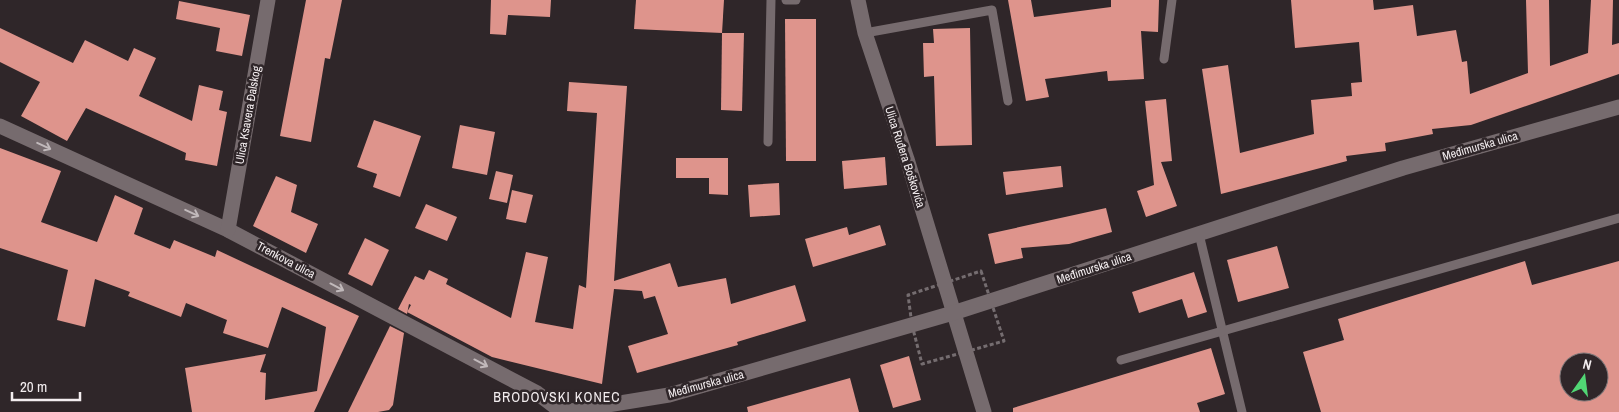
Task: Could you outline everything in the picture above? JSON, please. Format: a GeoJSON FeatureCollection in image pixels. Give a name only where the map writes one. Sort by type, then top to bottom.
{"type":"FeatureCollection","features":[{"type":"Feature","properties":{"kind":"main road","name":"Ulica Ksavera Đalskog"},"geometry":{"type":"LineString","coordinates":[[228,230],[268,0]]}},
{"type":"Feature","properties":{"kind":"main road","name":"Ulica Ruđera Boškovića"},"geometry":{"type":"LineString","coordinates":[[858,0],[865,33],[907,159],[984,412]]}},
{"type":"Feature","properties":{"kind":"main road","name":"Međimurska ulica"},"geometry":{"type":"LineString","coordinates":[[564,412],[669,395],[953,314],[1403,168],[1619,107]]}},
{"type":"Feature","properties":{"kind":"main road","name":"Trenkova ulica"},"geometry":{"type":"LineString","coordinates":[[0,126],[228,230],[528,388],[564,412]]}},
{"type":"Feature","properties":{"kind":"lane"},"geometry":{"type":"LineString","coordinates":[[768,142],[771,0]]}},
{"type":"Feature","properties":{"kind":"lane"},"geometry":{"type":"LineString","coordinates":[[786,0],[796,0]]}},
{"type":"Feature","properties":{"kind":"lane"},"geometry":{"type":"LineString","coordinates":[[991,0],[1008,101]]}},
{"type":"Feature","properties":{"kind":"lane"},"geometry":{"type":"LineString","coordinates":[[1164,59],[1172,0]]}},
{"type":"Feature","properties":{"kind":"lane"},"geometry":{"type":"LineString","coordinates":[[865,33],[992,10]]}},
{"type":"Feature","properties":{"kind":"lane"},"geometry":{"type":"LineString","coordinates":[[1121,360],[1619,218]]}},
{"type":"Feature","properties":{"kind":"lane"},"geometry":{"type":"LineString","coordinates":[[1199,234],[1242,412]]}},
{"type":"Feature","properties":{"kind":"building"},"geometry":{"type":"Polygon","coordinates":[[[306,0],[342,0],[330,59],[325,58],[311,142],[280,136],[306,0]]]}},
{"type":"Feature","properties":{"kind":"building"},"geometry":{"type":"Polygon","coordinates":[[[491,0],[551,0],[550,17],[508,15],[506,35],[490,34],[491,0]]]}},
{"type":"Feature","properties":{"kind":"building"},"geometry":{"type":"Polygon","coordinates":[[[636,0],[724,0],[722,33],[634,29],[636,0]]]}},
{"type":"Feature","properties":{"kind":"building"},"geometry":{"type":"Polygon","coordinates":[[[1008,0],[1031,0],[1034,17],[1111,7],[1111,0],[1159,0],[1158,32],[1141,31],[1144,79],[1108,81],[1107,71],[1045,79],[1049,97],[1026,101],[1008,0]]]}},
{"type":"Feature","properties":{"kind":"building"},"geometry":{"type":"Polygon","coordinates":[[[1291,0],[1373,0],[1374,10],[1413,5],[1417,36],[1456,30],[1462,62],[1467,61],[1470,94],[1528,73],[1526,0],[1549,0],[1550,66],[1588,53],[1591,0],[1613,0],[1612,45],[1619,43],[1619,74],[1471,125],[1432,129],[1433,134],[1385,143],[1386,151],[1346,156],[1347,161],[1221,194],[1202,69],[1228,65],[1240,153],[1314,134],[1311,100],[1352,96],[1351,83],[1362,82],[1359,42],[1295,48],[1291,0]]]}},
{"type":"Feature","properties":{"kind":"building"},"geometry":{"type":"Polygon","coordinates":[[[179,1],[250,15],[242,56],[216,51],[220,28],[176,19],[179,1]]]}},
{"type":"Feature","properties":{"kind":"building"},"geometry":{"type":"Polygon","coordinates":[[[785,19],[816,19],[816,161],[786,161],[785,19]]]}},
{"type":"Feature","properties":{"kind":"building"},"geometry":{"type":"Polygon","coordinates":[[[0,28],[73,63],[85,40],[128,61],[134,48],[156,58],[139,96],[192,121],[199,85],[223,91],[219,110],[227,112],[217,166],[185,160],[186,153],[86,108],[67,141],[21,116],[40,82],[0,62],[0,28]]]}},
{"type":"Feature","properties":{"kind":"building"},"geometry":{"type":"Polygon","coordinates":[[[970,28],[972,145],[936,146],[934,76],[924,77],[923,43],[934,43],[933,29],[970,28]]]}},
{"type":"Feature","properties":{"kind":"building"},"geometry":{"type":"Polygon","coordinates":[[[722,33],[744,33],[742,111],[721,110],[722,33]]]}},
{"type":"Feature","properties":{"kind":"building"},"geometry":{"type":"Polygon","coordinates":[[[569,82],[627,86],[614,281],[670,263],[678,287],[726,278],[731,304],[795,285],[806,321],[737,342],[738,345],[637,373],[628,346],[668,334],[655,296],[644,299],[642,291],[614,289],[602,384],[492,357],[407,312],[407,314],[398,309],[415,276],[424,280],[429,270],[448,279],[446,284],[511,318],[526,252],[548,257],[535,322],[573,329],[579,285],[586,288],[597,113],[567,111],[569,82]]]}},
{"type":"Feature","properties":{"kind":"building"},"geometry":{"type":"Polygon","coordinates":[[[1166,99],[1172,161],[1161,162],[1177,206],[1146,217],[1137,191],[1154,185],[1145,101],[1166,99]]]}},
{"type":"Feature","properties":{"kind":"building"},"geometry":{"type":"Polygon","coordinates":[[[374,120],[421,136],[400,197],[373,187],[377,174],[357,167],[374,120]]]}},
{"type":"Feature","properties":{"kind":"building"},"geometry":{"type":"Polygon","coordinates":[[[460,125],[495,132],[487,175],[452,168],[460,125]]]}},
{"type":"Feature","properties":{"kind":"building"},"geometry":{"type":"Polygon","coordinates":[[[0,148],[61,171],[41,222],[97,242],[115,195],[143,208],[134,234],[170,249],[174,240],[215,257],[217,250],[359,316],[314,412],[192,412],[185,368],[266,354],[260,372],[266,373],[265,400],[317,391],[326,327],[282,307],[268,348],[223,333],[227,320],[186,303],[181,317],[128,296],[130,292],[95,279],[85,327],[57,320],[68,270],[0,248],[0,148]]]}},
{"type":"Feature","properties":{"kind":"building"},"geometry":{"type":"Polygon","coordinates":[[[885,157],[887,185],[844,189],[842,161],[885,157]]]}},
{"type":"Feature","properties":{"kind":"building"},"geometry":{"type":"Polygon","coordinates":[[[676,158],[728,158],[728,195],[709,194],[709,178],[676,178],[676,158]]]}},
{"type":"Feature","properties":{"kind":"building"},"geometry":{"type":"Polygon","coordinates":[[[1061,166],[1063,187],[1006,195],[1003,172],[1061,166]]]}},
{"type":"Feature","properties":{"kind":"building"},"geometry":{"type":"Polygon","coordinates":[[[496,171],[513,175],[507,203],[489,199],[496,171]]]}},
{"type":"Feature","properties":{"kind":"building"},"geometry":{"type":"Polygon","coordinates":[[[276,176],[297,185],[291,212],[318,224],[306,253],[253,226],[276,176]]]}},
{"type":"Feature","properties":{"kind":"building"},"geometry":{"type":"Polygon","coordinates":[[[779,183],[780,215],[750,217],[748,185],[779,183]]]}},
{"type":"Feature","properties":{"kind":"building"},"geometry":{"type":"Polygon","coordinates":[[[512,190],[533,195],[526,223],[506,219],[512,190]]]}},
{"type":"Feature","properties":{"kind":"building"},"geometry":{"type":"Polygon","coordinates":[[[426,204],[457,217],[447,241],[415,228],[426,204]]]}},
{"type":"Feature","properties":{"kind":"building"},"geometry":{"type":"Polygon","coordinates":[[[1106,208],[1112,232],[1069,244],[1021,248],[1023,258],[995,264],[988,234],[1106,208]]]}},
{"type":"Feature","properties":{"kind":"building"},"geometry":{"type":"Polygon","coordinates":[[[880,225],[886,245],[813,267],[805,239],[847,227],[849,235],[880,225]]]}},
{"type":"Feature","properties":{"kind":"building"},"geometry":{"type":"Polygon","coordinates":[[[365,238],[389,250],[372,286],[348,274],[365,238]]]}},
{"type":"Feature","properties":{"kind":"building"},"geometry":{"type":"Polygon","coordinates":[[[1277,246],[1289,288],[1238,302],[1227,260],[1277,246]]]}},
{"type":"Feature","properties":{"kind":"building"},"geometry":{"type":"Polygon","coordinates":[[[1525,261],[1532,285],[1619,261],[1619,412],[1321,412],[1303,352],[1344,340],[1338,319],[1525,261]]]}},
{"type":"Feature","properties":{"kind":"building"},"geometry":{"type":"Polygon","coordinates":[[[1194,272],[1207,312],[1188,318],[1182,299],[1139,313],[1132,292],[1194,272]]]}},
{"type":"Feature","properties":{"kind":"building"},"geometry":{"type":"Polygon","coordinates":[[[390,326],[404,333],[393,405],[389,410],[378,412],[348,412],[390,326]]]}},
{"type":"Feature","properties":{"kind":"building"},"geometry":{"type":"Polygon","coordinates":[[[1211,348],[1225,394],[1197,403],[1200,412],[1013,412],[1013,408],[1211,348]]]}},
{"type":"Feature","properties":{"kind":"building"},"geometry":{"type":"Polygon","coordinates":[[[909,356],[921,400],[893,408],[880,365],[909,356]]]}},
{"type":"Feature","properties":{"kind":"building"},"geometry":{"type":"Polygon","coordinates":[[[850,378],[859,412],[748,412],[747,407],[850,378]]]}},
{"type":"Feature","properties":{"kind":"district","name":"BRODOVSKI KONEC"},"geometry":{"type":"Point","coordinates":[557,397]}}]}
